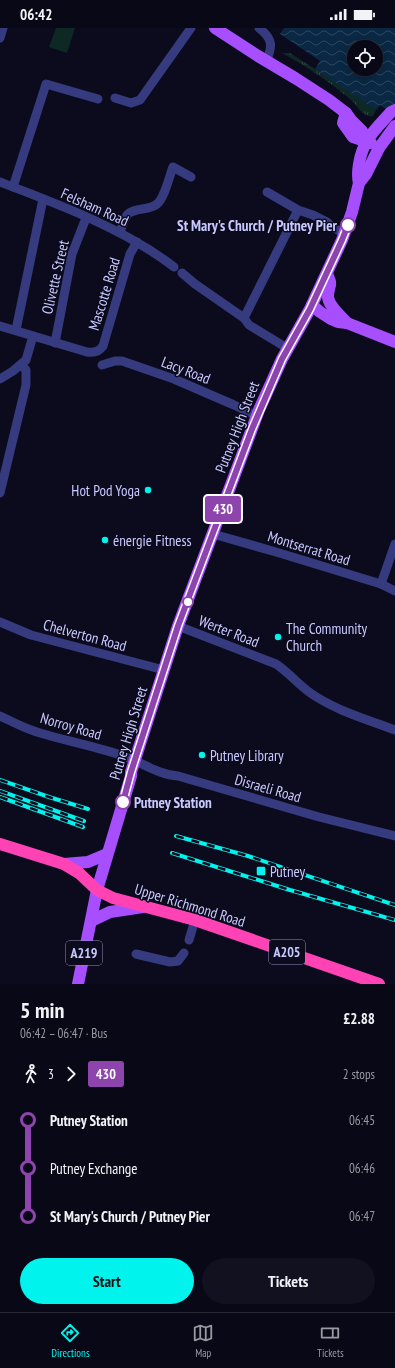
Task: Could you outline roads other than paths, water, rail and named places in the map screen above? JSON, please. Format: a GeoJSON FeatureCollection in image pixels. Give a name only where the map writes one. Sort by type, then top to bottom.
{"type":"FeatureCollection","features":[{"type":"Feature","properties":{"kind":"highway","name":"Upper Richmond Road"},"geometry":{"type":"LineString","coordinates":[[0,844],[64,864],[79,873],[97,890],[113,898],[195,920],[379,984]]}},
{"type":"Feature","properties":{"kind":"main road"},"geometry":{"type":"LineString","coordinates":[[215,28],[266,62],[323,96],[346,113],[356,117],[366,124],[380,124]]}},
{"type":"Feature","properties":{"kind":"main road","name":"A219"},"geometry":{"type":"LineString","coordinates":[[359,183],[357,174],[360,157],[366,141],[391,112],[395,110]]}},
{"type":"Feature","properties":{"kind":"main road"},"geometry":{"type":"LineString","coordinates":[[346,113],[362,131],[366,141],[379,148]]}},
{"type":"Feature","properties":{"kind":"main road","name":"A219"},"geometry":{"type":"LineString","coordinates":[[379,148],[394,127]]}},
{"type":"Feature","properties":{"kind":"main road","name":"Putney High Street"},"geometry":{"type":"LineString","coordinates":[[97,890],[178,626],[257,416],[287,348],[301,327],[327,274],[352,212],[359,183],[366,174],[379,148]]}},
{"type":"Feature","properties":{"kind":"main road"},"geometry":{"type":"LineString","coordinates":[[327,274],[331,283],[328,296],[329,302],[347,323]]}},
{"type":"Feature","properties":{"kind":"main road"},"geometry":{"type":"LineString","coordinates":[[312,305],[331,319],[338,322],[347,323],[395,342]]}},
{"type":"Feature","properties":{"kind":"main road"},"geometry":{"type":"LineString","coordinates":[[64,864],[88,862],[107,854]]}},
{"type":"Feature","properties":{"kind":"main road","name":"A219"},"geometry":{"type":"LineString","coordinates":[[78,984],[97,890]]}},
{"type":"Feature","properties":{"kind":"main road"},"geometry":{"type":"LineString","coordinates":[[91,921],[110,912],[143,907]]}},
{"type":"Feature","properties":{"kind":"street"},"geometry":{"type":"LineString","coordinates":[[0,38],[3,28]]}},
{"type":"Feature","properties":{"kind":"street"},"geometry":{"type":"LineString","coordinates":[[115,98],[131,103],[140,100],[191,28]]}},
{"type":"Feature","properties":{"kind":"street"},"geometry":{"type":"LineString","coordinates":[[259,28],[269,38],[271,43],[270,52],[266,62]]}},
{"type":"Feature","properties":{"kind":"street"},"geometry":{"type":"LineString","coordinates":[[13,187],[46,84],[98,99]]}},
{"type":"Feature","properties":{"kind":"street"},"geometry":{"type":"LineString","coordinates":[[120,232],[126,215],[131,211],[144,210],[156,205],[164,194],[173,167],[191,177]]}},
{"type":"Feature","properties":{"kind":"street","name":"Felsham Road"},"geometry":{"type":"LineString","coordinates":[[0,182],[120,232],[161,257],[174,267]]}},
{"type":"Feature","properties":{"kind":"street"},"geometry":{"type":"LineString","coordinates":[[267,192],[298,210],[327,222],[329,225],[344,234]]}},
{"type":"Feature","properties":{"kind":"street"},"geometry":{"type":"LineString","coordinates":[[16,330],[43,199]]}},
{"type":"Feature","properties":{"kind":"street"},"geometry":{"type":"LineString","coordinates":[[244,318],[298,210]]}},
{"type":"Feature","properties":{"kind":"street","name":"Olivette Street"},"geometry":{"type":"LineString","coordinates":[[55,343],[72,254],[86,218]]}},
{"type":"Feature","properties":{"kind":"street","name":"Mascotte Road"},"geometry":{"type":"LineString","coordinates":[[55,343],[87,352],[96,352],[100,350],[103,346],[130,254],[137,242]]}},
{"type":"Feature","properties":{"kind":"street"},"geometry":{"type":"LineString","coordinates":[[182,273],[244,318],[249,325],[287,348]]}},
{"type":"Feature","properties":{"kind":"street"},"geometry":{"type":"LineString","coordinates":[[0,326],[55,343]]}},
{"type":"Feature","properties":{"kind":"street"},"geometry":{"type":"LineString","coordinates":[[0,379],[13,371],[26,360],[33,336]]}},
{"type":"Feature","properties":{"kind":"street","name":"Lacy Road"},"geometry":{"type":"LineString","coordinates":[[102,364],[122,361],[181,382],[234,404],[257,416]]}},
{"type":"Feature","properties":{"kind":"street"},"geometry":{"type":"LineString","coordinates":[[0,493],[26,384],[26,370],[21,364]]}},
{"type":"Feature","properties":{"kind":"street","name":"Montserrat Road"},"geometry":{"type":"LineString","coordinates":[[213,534],[381,584],[395,591]]}},
{"type":"Feature","properties":{"kind":"street"},"geometry":{"type":"LineString","coordinates":[[381,584],[395,544]]}},
{"type":"Feature","properties":{"kind":"street","name":"Chelverton Road"},"geometry":{"type":"LineString","coordinates":[[0,622],[31,635],[164,670]]}},
{"type":"Feature","properties":{"kind":"street","name":"Werter Road"},"geometry":{"type":"LineString","coordinates":[[178,626],[276,664],[284,669],[310,693],[337,708],[395,730]]}},
{"type":"Feature","properties":{"kind":"street","name":"Norroy Road"},"geometry":{"type":"LineString","coordinates":[[0,716],[33,731],[136,761]]}},
{"type":"Feature","properties":{"kind":"street","name":"Disraeli Road"},"geometry":{"type":"LineString","coordinates":[[136,761],[150,769],[162,773],[178,776],[319,817],[395,836]]}},
{"type":"Feature","properties":{"kind":"street"},"geometry":{"type":"LineString","coordinates":[[189,940],[195,920]]}},
{"type":"Feature","properties":{"kind":"street"},"geometry":{"type":"LineString","coordinates":[[136,954],[170,962],[178,961],[184,953]]}},
{"type":"Feature","properties":{"kind":"water"},"geometry":{"type":"Polygon","coordinates":[[[284,28],[395,28],[395,115],[380,105],[376,110],[315,69],[320,61],[280,34],[284,28]]]}},
{"type":"Feature","properties":{"kind":"railway"},"geometry":{"type":"LineString","coordinates":[[0,780],[88,809]]}},
{"type":"Feature","properties":{"kind":"railway"},"geometry":{"type":"LineString","coordinates":[[0,791],[84,821]]}},
{"type":"Feature","properties":{"kind":"railway"},"geometry":{"type":"LineString","coordinates":[[0,797],[83,827]]}},
{"type":"Feature","properties":{"kind":"railway"},"geometry":{"type":"LineString","coordinates":[[176,836],[248,856],[395,905]]}},
{"type":"Feature","properties":{"kind":"railway"},"geometry":{"type":"LineString","coordinates":[[172,853],[290,890],[395,920]]}},
{"type":"Feature","properties":{"kind":"place","name":"St Mary's Church / Putney Pier"},"geometry":{"type":"Point","coordinates":[348,225]}},
{"type":"Feature","properties":{"kind":"place","name":"Hot Pod Yoga"},"geometry":{"type":"Point","coordinates":[148,490]}},
{"type":"Feature","properties":{"kind":"place","name":"énergie Fitness"},"geometry":{"type":"Point","coordinates":[105,540]}},
{"type":"Feature","properties":{"kind":"place","name":"The Community Church"},"geometry":{"type":"Point","coordinates":[278,637]}},
{"type":"Feature","properties":{"kind":"place","name":"Putney Library"},"geometry":{"type":"Point","coordinates":[202,755]}},
{"type":"Feature","properties":{"kind":"place","name":"Putney Station"},"geometry":{"type":"Point","coordinates":[123,802]}},
{"type":"Feature","properties":{"kind":"place","name":"Putney"},"geometry":{"type":"Point","coordinates":[261,871]}}]}
